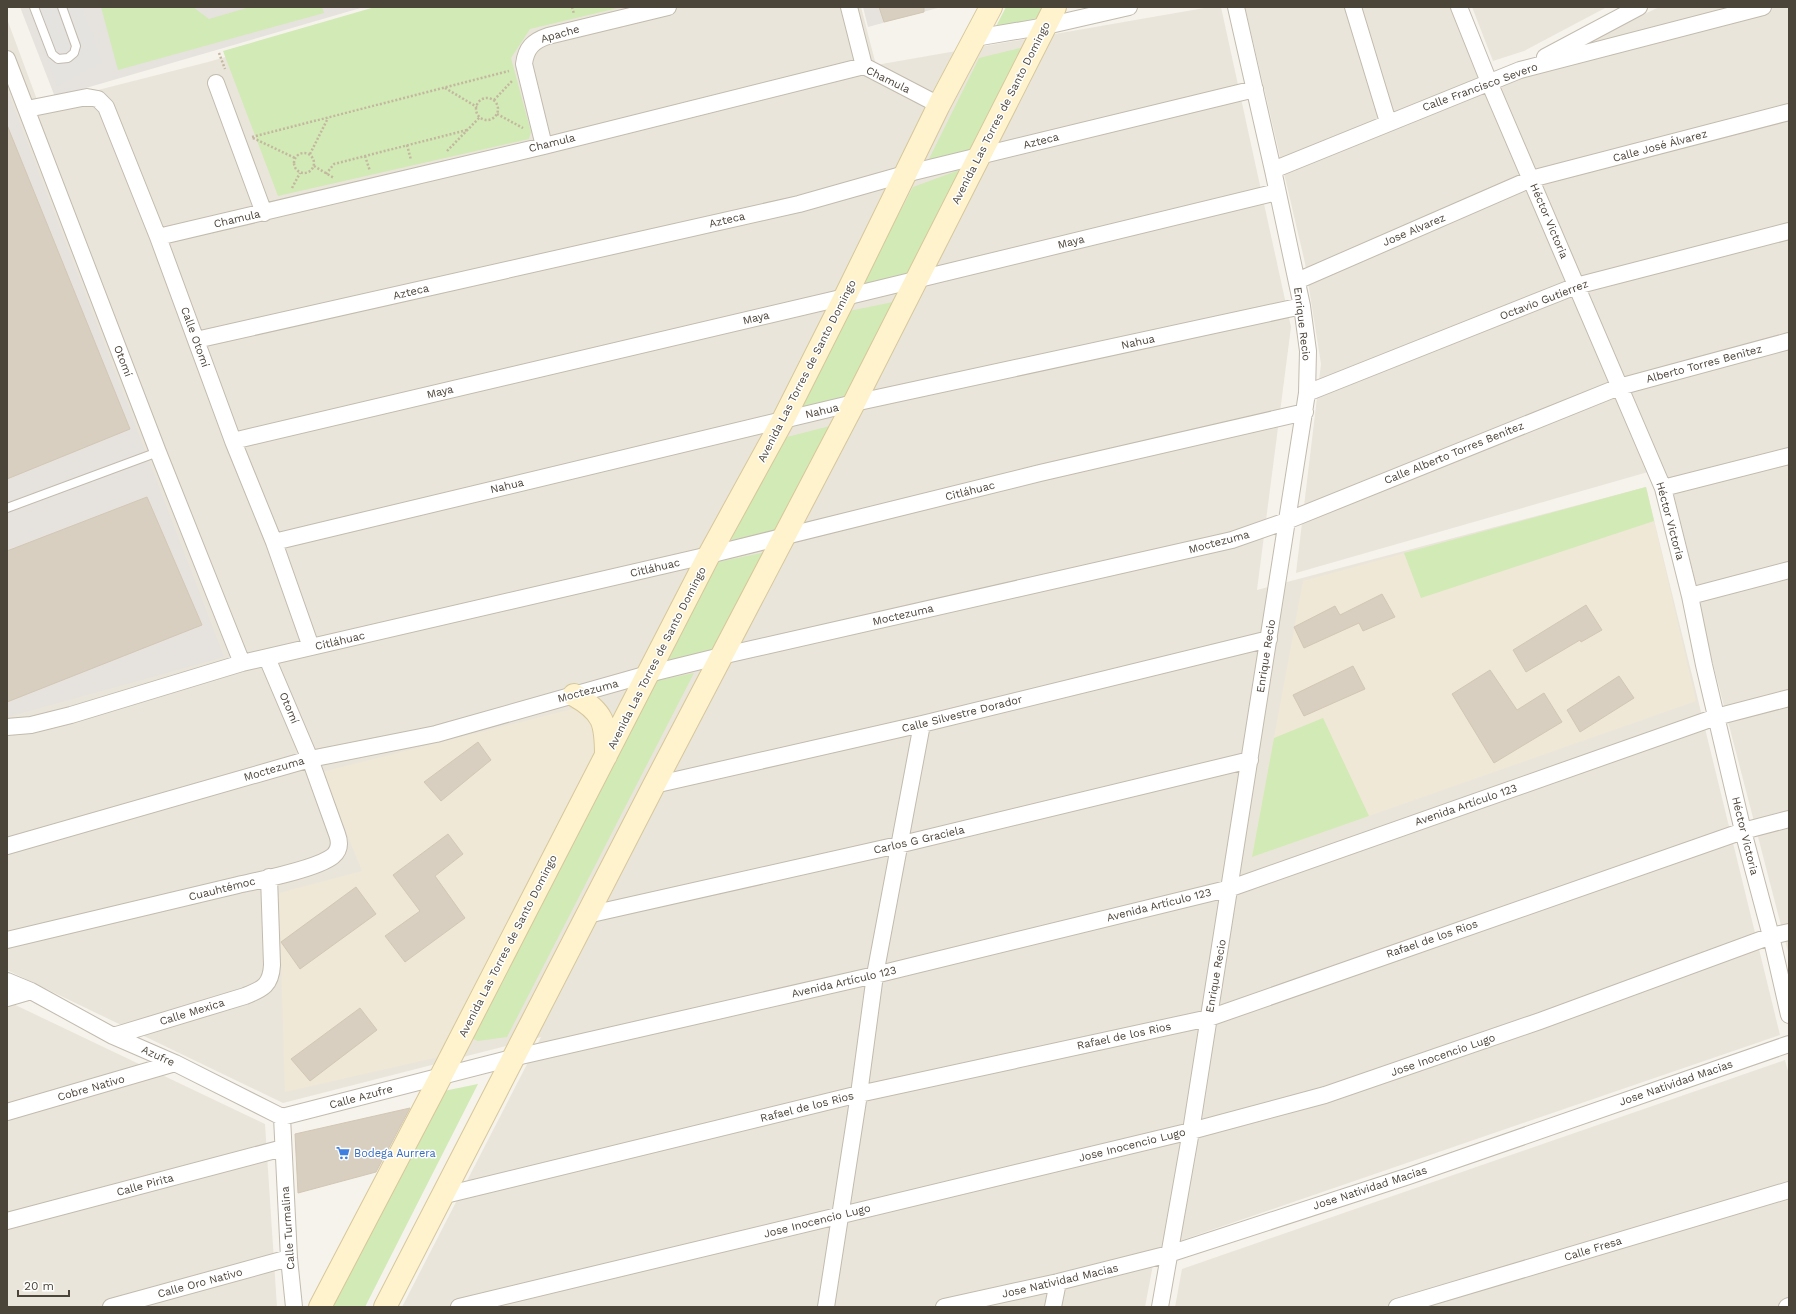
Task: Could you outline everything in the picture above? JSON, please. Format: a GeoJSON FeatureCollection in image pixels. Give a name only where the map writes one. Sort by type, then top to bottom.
{"type":"FeatureCollection","features":[{"type":"Feature","properties":{"kind":"street","name":"Apache"},"geometry":{"type":"LineString","coordinates":[[544,146],[524,64],[527,50],[531,45],[535,41],[548,36],[668,7]]}},
{"type":"Feature","properties":{"kind":"street"},"geometry":{"type":"LineString","coordinates":[[849,7],[864,66]]}},
{"type":"Feature","properties":{"kind":"street","name":"Avenida Las Torres de Santo Domingo"},"geometry":{"type":"LineString","coordinates":[[320,1307],[441,1076],[709,555],[783,420],[845,298],[939,106],[991,7]]}},
{"type":"Feature","properties":{"kind":"street"},"geometry":{"type":"LineString","coordinates":[[975,38],[1051,16],[1129,7]]}},
{"type":"Feature","properties":{"kind":"street","name":"Enrique Recio"},"geometry":{"type":"LineString","coordinates":[[1160,1307],[1191,1131],[1268,639],[1289,520],[1307,393],[1308,351],[1302,306],[1236,7]]}},
{"type":"Feature","properties":{"kind":"street"},"geometry":{"type":"LineString","coordinates":[[1353,7],[1388,122]]}},
{"type":"Feature","properties":{"kind":"street","name":"Héctor Victoria"},"geometry":{"type":"LineString","coordinates":[[1459,7],[1489,82],[1663,488],[1690,596],[1716,717],[1743,831],[1771,936],[1789,1015]]}},
{"type":"Feature","properties":{"kind":"street"},"geometry":{"type":"LineString","coordinates":[[1520,70],[1639,7]]}},
{"type":"Feature","properties":{"kind":"street","name":"Calle Francisco Severo"},"geometry":{"type":"LineString","coordinates":[[1273,170],[1388,122],[1520,70],[1763,7]]}},
{"type":"Feature","properties":{"kind":"street","name":"Avenida Las Torres de Santo Domingo"},"geometry":{"type":"LineString","coordinates":[[385,1307],[512,1058],[721,656],[786,536],[1051,16]]}},
{"type":"Feature","properties":{"kind":"street","name":"Otomí"},"geometry":{"type":"LineString","coordinates":[[7,59],[158,452],[242,663]]}},
{"type":"Feature","properties":{"kind":"street","name":"Chamula"},"geometry":{"type":"LineString","coordinates":[[158,237],[544,146],[864,66],[939,106]]}},
{"type":"Feature","properties":{"kind":"street"},"geometry":{"type":"LineString","coordinates":[[221,78],[264,213]]}},
{"type":"Feature","properties":{"kind":"street","name":"Azteca"},"geometry":{"type":"LineString","coordinates":[[196,340],[799,204],[905,174],[1255,89]]}},
{"type":"Feature","properties":{"kind":"street","name":"Calle Otomí"},"geometry":{"type":"LineString","coordinates":[[27,109],[87,97],[94,97],[102,102],[109,113],[158,237],[233,441],[274,542],[311,647]]}},
{"type":"Feature","properties":{"kind":"street","name":"Calle José Álvarez"},"geometry":{"type":"LineString","coordinates":[[1531,179],[1789,112]]}},
{"type":"Feature","properties":{"kind":"street","name":"Jose Alvarez"},"geometry":{"type":"LineString","coordinates":[[1297,281],[1531,179]]}},
{"type":"Feature","properties":{"kind":"street","name":"Maya"},"geometry":{"type":"LineString","coordinates":[[233,441],[845,298],[916,279],[1277,192]]}},
{"type":"Feature","properties":{"kind":"street","name":"Octavio Gutierrez"},"geometry":{"type":"LineString","coordinates":[[1307,393],[1576,286],[1789,231]]}},
{"type":"Feature","properties":{"kind":"street","name":"Nahua"},"geometry":{"type":"LineString","coordinates":[[274,542],[854,403],[1302,306]]}},
{"type":"Feature","properties":{"kind":"street","name":"Alberto Torres Benitez"},"geometry":{"type":"LineString","coordinates":[[1619,387],[1789,341]]}},
{"type":"Feature","properties":{"kind":"street","name":"Calle Alberto Torres Benítez"},"geometry":{"type":"LineString","coordinates":[[1289,520],[1619,387]]}},
{"type":"Feature","properties":{"kind":"street","name":"Citláhuac"},"geometry":{"type":"LineString","coordinates":[[7,727],[31,725],[71,715],[242,663],[709,555],[1040,473],[1305,412]]}},
{"type":"Feature","properties":{"kind":"street"},"geometry":{"type":"LineString","coordinates":[[1663,488],[1789,456]]}},
{"type":"Feature","properties":{"kind":"street","name":"Moctezuma"},"geometry":{"type":"LineString","coordinates":[[7,846],[310,759],[436,734],[648,674],[721,656],[1200,548],[1260,531],[1289,520]]}},
{"type":"Feature","properties":{"kind":"street"},"geometry":{"type":"LineString","coordinates":[[1690,596],[1789,570]]}},
{"type":"Feature","properties":{"kind":"street","name":"Calle Silvestre Dorador"},"geometry":{"type":"LineString","coordinates":[[654,785],[922,724],[1268,639]]}},
{"type":"Feature","properties":{"kind":"street","name":"Otomí"},"geometry":{"type":"LineString","coordinates":[[267,658],[310,759]]}},
{"type":"Feature","properties":{"kind":"street"},"geometry":{"type":"LineString","coordinates":[[574,695],[591,704],[601,719],[606,733],[606,756]]}},
{"type":"Feature","properties":{"kind":"street","name":"Avenida Artículo 123"},"geometry":{"type":"LineString","coordinates":[[441,1076],[512,1058],[875,975],[1230,888],[1716,717],[1789,698]]}},
{"type":"Feature","properties":{"kind":"street"},"geometry":{"type":"LineString","coordinates":[[826,1307],[859,1094],[875,975],[898,845],[922,724]]}},
{"type":"Feature","properties":{"kind":"street","name":"Cuauhtémoc"},"geometry":{"type":"LineString","coordinates":[[7,940],[270,877],[316,864],[334,855],[338,850],[340,842],[338,834],[310,759]]}},
{"type":"Feature","properties":{"kind":"street","name":"Carlos G Graciela"},"geometry":{"type":"LineString","coordinates":[[587,915],[898,845],[1250,760]]}},
{"type":"Feature","properties":{"kind":"street","name":"Rafael de los Rios"},"geometry":{"type":"LineString","coordinates":[[441,1196],[859,1094],[1209,1018],[1743,831],[1789,819]]}},
{"type":"Feature","properties":{"kind":"street","name":"Calle Mexica"},"geometry":{"type":"LineString","coordinates":[[113,1036],[245,996],[255,992],[268,983],[272,974],[270,877]]}},
{"type":"Feature","properties":{"kind":"street","name":"Jose Inocencio Lugo"},"geometry":{"type":"LineString","coordinates":[[459,1307],[1191,1131],[1325,1095],[1540,1021],[1771,936],[1789,932]]}},
{"type":"Feature","properties":{"kind":"street","name":"Azufre"},"geometry":{"type":"LineString","coordinates":[[7,981],[31,991],[113,1036],[175,1063],[282,1118]]}},
{"type":"Feature","properties":{"kind":"street"},"geometry":{"type":"LineString","coordinates":[[7,998],[31,991]]}},
{"type":"Feature","properties":{"kind":"street","name":"Jose Natividad Macias"},"geometry":{"type":"LineString","coordinates":[[944,1307],[1058,1282],[1169,1254],[1409,1176],[1789,1044]]}},
{"type":"Feature","properties":{"kind":"street","name":"Cobre Nativo"},"geometry":{"type":"LineString","coordinates":[[7,1112],[175,1063]]}},
{"type":"Feature","properties":{"kind":"street","name":"Calle Azufre"},"geometry":{"type":"LineString","coordinates":[[282,1118],[441,1076]]}},
{"type":"Feature","properties":{"kind":"street"},"geometry":{"type":"LineString","coordinates":[[282,1118],[283,1148]]}},
{"type":"Feature","properties":{"kind":"street","name":"Calle Pirita"},"geometry":{"type":"LineString","coordinates":[[7,1221],[283,1148]]}},
{"type":"Feature","properties":{"kind":"street","name":"Calle Turmalina"},"geometry":{"type":"LineString","coordinates":[[283,1148],[289,1258],[294,1307]]}},
{"type":"Feature","properties":{"kind":"street","name":"Calle Fresa"},"geometry":{"type":"LineString","coordinates":[[1397,1307],[1433,1302],[1789,1190]]}},
{"type":"Feature","properties":{"kind":"street","name":"Calle Oro Nativo"},"geometry":{"type":"LineString","coordinates":[[111,1307],[289,1258]]}},
{"type":"Feature","properties":{"kind":"street"},"geometry":{"type":"LineString","coordinates":[[1053,1307],[1058,1282]]}},
{"type":"Feature","properties":{"kind":"lane"},"geometry":{"type":"LineString","coordinates":[[34,7],[52,54],[58,59],[68,58],[74,53],[76,46],[62,7]]}},
{"type":"Feature","properties":{"kind":"lane"},"geometry":{"type":"LineString","coordinates":[[7,508],[158,452]]}},
{"type":"Feature","properties":{"kind":"path"},"geometry":{"type":"LineString","coordinates":[[219,53],[221,78]]}},
{"type":"Feature","properties":{"kind":"path"},"geometry":{"type":"LineString","coordinates":[[251,137],[512,70]]}},
{"type":"Feature","properties":{"kind":"path"},"geometry":{"type":"LineString","coordinates":[[494,100],[515,78]]}},
{"type":"Feature","properties":{"kind":"path"},"geometry":{"type":"LineString","coordinates":[[445,88],[477,107],[480,117]]}},
{"type":"Feature","properties":{"kind":"path"},"geometry":{"type":"LineString","coordinates":[[477,107],[483,99],[494,100],[498,106],[497,114],[493,119],[489,120],[480,117]]}},
{"type":"Feature","properties":{"kind":"path"},"geometry":{"type":"LineString","coordinates":[[497,114],[525,128]]}},
{"type":"Feature","properties":{"kind":"path"},"geometry":{"type":"LineString","coordinates":[[310,154],[328,117]]}},
{"type":"Feature","properties":{"kind":"path"},"geometry":{"type":"LineString","coordinates":[[443,155],[480,117]]}},
{"type":"Feature","properties":{"kind":"path"},"geometry":{"type":"LineString","coordinates":[[326,174],[334,164],[467,130]]}},
{"type":"Feature","properties":{"kind":"path"},"geometry":{"type":"LineString","coordinates":[[251,137],[254,144]]}},
{"type":"Feature","properties":{"kind":"path"},"geometry":{"type":"LineString","coordinates":[[251,137],[295,158]]}},
{"type":"Feature","properties":{"kind":"path"},"geometry":{"type":"LineString","coordinates":[[407,145],[411,164]]}},
{"type":"Feature","properties":{"kind":"path"},"geometry":{"type":"LineString","coordinates":[[303,152],[310,154],[314,159],[314,166],[307,173],[300,173],[294,165],[295,158],[303,152]]}},
{"type":"Feature","properties":{"kind":"path"},"geometry":{"type":"LineString","coordinates":[[365,156],[371,173]]}},
{"type":"Feature","properties":{"kind":"path"},"geometry":{"type":"LineString","coordinates":[[314,166],[338,181]]}},
{"type":"Feature","properties":{"kind":"path"},"geometry":{"type":"LineString","coordinates":[[291,192],[300,173]]}},
{"type":"Feature","properties":{"kind":"shaded area"},"geometry":{"type":"Polygon","coordinates":[[[20,7],[364,7],[55,97],[20,7]]]}},
{"type":"Feature","properties":{"kind":"shaded area"},"geometry":{"type":"Polygon","coordinates":[[[29,7],[83,7],[103,63],[57,86],[29,7]]]}},
{"type":"Feature","properties":{"kind":"shaded area"},"geometry":{"type":"Polygon","coordinates":[[[401,7],[861,7],[876,65],[1210,7],[1221,7],[1291,327],[1257,590],[1646,487],[1780,1035],[1156,1249],[1145,1307],[402,1307],[541,1037],[283,1103],[7,970],[7,19],[39,105],[208,62],[401,7]]]}},
{"type":"Feature","properties":{"kind":"shaded area"},"geometry":{"type":"Polygon","coordinates":[[[863,7],[941,7],[868,27],[863,7]]]}},
{"type":"Feature","properties":{"kind":"shaded area"},"geometry":{"type":"Polygon","coordinates":[[[1245,7],[1451,7],[1481,85],[1529,71],[1659,7],[1789,7],[1789,956],[1662,468],[1296,573],[1321,364],[1305,263],[1245,7]]]}},
{"type":"Feature","properties":{"kind":"shaded area"},"geometry":{"type":"Polygon","coordinates":[[[1472,7],[1607,7],[1524,51],[1493,61],[1472,7]]]}},
{"type":"Feature","properties":{"kind":"shaded area"},"geometry":{"type":"Polygon","coordinates":[[[7,90],[224,657],[7,717],[7,90]]]}},
{"type":"Feature","properties":{"kind":"shaded area"},"geometry":{"type":"Polygon","coordinates":[[[1646,487],[1696,701],[1252,857],[1303,581],[1646,487]]]}},
{"type":"Feature","properties":{"kind":"shaded area"},"geometry":{"type":"Polygon","coordinates":[[[576,708],[590,717],[603,744],[443,1056],[285,1092],[279,893],[362,871],[322,772],[576,708]]]}},
{"type":"Feature","properties":{"kind":"shaded area"},"geometry":{"type":"Polygon","coordinates":[[[7,1001],[265,1124],[277,1307],[7,1307],[7,1001]]]}},
{"type":"Feature","properties":{"kind":"shaded area"},"geometry":{"type":"Polygon","coordinates":[[[1785,1060],[1789,1075],[1789,1307],[1175,1307],[1182,1269],[1785,1060]]]}},
{"type":"Feature","properties":{"kind":"green space"},"geometry":{"type":"Polygon","coordinates":[[[101,7],[193,7],[209,19],[250,7],[322,7],[324,13],[118,70],[101,7]]]}},
{"type":"Feature","properties":{"kind":"green space"},"geometry":{"type":"Polygon","coordinates":[[[375,7],[622,7],[530,29],[511,58],[531,132],[529,139],[278,196],[223,51],[375,7]]]}},
{"type":"Feature","properties":{"kind":"green space"},"geometry":{"type":"Polygon","coordinates":[[[1006,7],[1050,7],[1041,24],[992,34],[1006,7]]]}},
{"type":"Feature","properties":{"kind":"green space"},"geometry":{"type":"Polygon","coordinates":[[[1028,46],[973,150],[927,163],[979,58],[1028,46]]]}},
{"type":"Feature","properties":{"kind":"green space"},"geometry":{"type":"Polygon","coordinates":[[[962,169],[906,281],[857,293],[913,187],[962,169]]]}},
{"type":"Feature","properties":{"kind":"green space"},"geometry":{"type":"Polygon","coordinates":[[[893,302],[846,398],[799,409],[849,311],[893,302]]]}},
{"type":"Feature","properties":{"kind":"green space"},"geometry":{"type":"Polygon","coordinates":[[[830,426],[778,530],[731,540],[783,438],[830,426]]]}},
{"type":"Feature","properties":{"kind":"green space"},"geometry":{"type":"Polygon","coordinates":[[[1646,487],[1654,521],[1421,598],[1404,553],[1646,487]]]}},
{"type":"Feature","properties":{"kind":"green space"},"geometry":{"type":"Polygon","coordinates":[[[767,552],[716,651],[666,665],[717,562],[767,552]]]}},
{"type":"Feature","properties":{"kind":"green space"},"geometry":{"type":"Polygon","coordinates":[[[694,673],[507,1037],[478,1041],[471,1038],[650,682],[694,673]]]}},
{"type":"Feature","properties":{"kind":"green space"},"geometry":{"type":"Polygon","coordinates":[[[1323,718],[1369,816],[1252,857],[1274,738],[1323,718]]]}},
{"type":"Feature","properties":{"kind":"green space"},"geometry":{"type":"Polygon","coordinates":[[[478,1084],[365,1307],[330,1307],[439,1092],[478,1084]]]}},
{"type":"Feature","properties":{"kind":"building"},"geometry":{"type":"Polygon","coordinates":[[[879,7],[924,7],[924,12],[884,22],[879,7]]]}},
{"type":"Feature","properties":{"kind":"building"},"geometry":{"type":"Polygon","coordinates":[[[7,125],[130,429],[7,479],[7,125]]]}},
{"type":"Feature","properties":{"kind":"building"},"geometry":{"type":"Polygon","coordinates":[[[147,497],[202,625],[7,702],[7,551],[147,497]]]}},
{"type":"Feature","properties":{"kind":"building"},"geometry":{"type":"Polygon","coordinates":[[[1382,594],[1395,617],[1363,631],[1359,623],[1304,648],[1294,627],[1335,606],[1340,615],[1382,594]]]}},
{"type":"Feature","properties":{"kind":"building"},"geometry":{"type":"Polygon","coordinates":[[[1586,605],[1602,630],[1581,642],[1580,640],[1526,672],[1513,650],[1586,605]]]}},
{"type":"Feature","properties":{"kind":"building"},"geometry":{"type":"Polygon","coordinates":[[[1353,666],[1365,689],[1304,716],[1293,695],[1353,666]]]}},
{"type":"Feature","properties":{"kind":"building"},"geometry":{"type":"Polygon","coordinates":[[[1490,670],[1517,710],[1544,693],[1562,722],[1494,763],[1452,694],[1490,670]]]}},
{"type":"Feature","properties":{"kind":"building"},"geometry":{"type":"Polygon","coordinates":[[[1619,676],[1634,698],[1580,732],[1567,710],[1619,676]]]}},
{"type":"Feature","properties":{"kind":"building"},"geometry":{"type":"Polygon","coordinates":[[[478,742],[491,760],[441,801],[424,782],[478,742]]]}},
{"type":"Feature","properties":{"kind":"building"},"geometry":{"type":"Polygon","coordinates":[[[448,834],[463,854],[435,876],[465,918],[405,962],[385,936],[420,911],[393,875],[448,834]]]}},
{"type":"Feature","properties":{"kind":"building"},"geometry":{"type":"Polygon","coordinates":[[[356,887],[376,914],[300,969],[281,942],[356,887]]]}},
{"type":"Feature","properties":{"kind":"building"},"geometry":{"type":"Polygon","coordinates":[[[360,1008],[377,1030],[310,1081],[291,1059],[360,1008]]]}},
{"type":"Feature","properties":{"kind":"building","name":"Bodega Aurrera"},"geometry":{"type":"Polygon","coordinates":[[[410,1108],[376,1172],[298,1193],[295,1134],[410,1108]]]}},
{"type":"Feature","properties":{"kind":"place","name":"Bodega Aurrera"},"geometry":{"type":"Point","coordinates":[343,1153]}}]}
